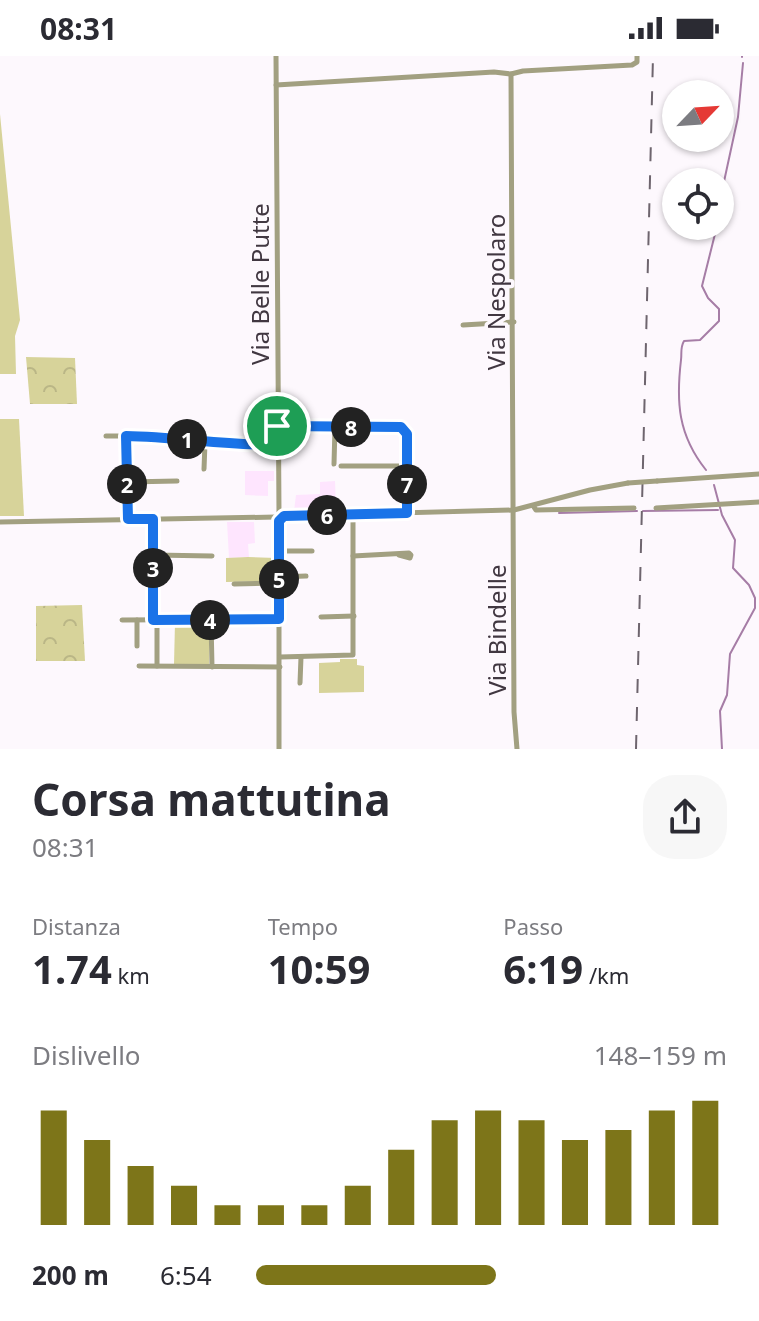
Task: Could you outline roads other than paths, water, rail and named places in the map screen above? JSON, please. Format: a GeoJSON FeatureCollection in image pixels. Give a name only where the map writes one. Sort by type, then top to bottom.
{"type":"FeatureCollection","features":[{"type":"Feature","properties":{"kind":"street","name":"Via Belle Putte"},"geometry":{"type":"LineString","coordinates":[[276,56],[279,749]]}},
{"type":"Feature","properties":{"kind":"street"},"geometry":{"type":"LineString","coordinates":[[276,85],[632,65],[637,62],[637,56]]}},
{"type":"Feature","properties":{"kind":"street","name":"Via Nespolaro"},"geometry":{"type":"LineString","coordinates":[[511,74],[514,510]]}},
{"type":"Feature","properties":{"kind":"street"},"geometry":{"type":"LineString","coordinates":[[463,325],[514,322]]}},
{"type":"Feature","properties":{"kind":"street"},"geometry":{"type":"LineString","coordinates":[[277,426],[401,427],[407,434],[407,513]]}},
{"type":"Feature","properties":{"kind":"street"},"geometry":{"type":"LineString","coordinates":[[335,427],[337,465],[407,466]]}},
{"type":"Feature","properties":{"kind":"street"},"geometry":{"type":"LineString","coordinates":[[106,436],[169,436],[205,443],[277,445]]}},
{"type":"Feature","properties":{"kind":"street"},"geometry":{"type":"LineString","coordinates":[[126,436],[128,519]]}},
{"type":"Feature","properties":{"kind":"street"},"geometry":{"type":"LineString","coordinates":[[204,469],[205,443]]}},
{"type":"Feature","properties":{"kind":"street"},"geometry":{"type":"LineString","coordinates":[[0,522],[514,510],[628,483],[759,474]]}},
{"type":"Feature","properties":{"kind":"street"},"geometry":{"type":"LineString","coordinates":[[127,482],[177,481]]}},
{"type":"Feature","properties":{"kind":"street"},"geometry":{"type":"LineString","coordinates":[[656,508],[759,502]]}},
{"type":"Feature","properties":{"kind":"street"},"geometry":{"type":"LineString","coordinates":[[534,507],[536,510],[634,508]]}},
{"type":"Feature","properties":{"kind":"street","name":"Via Bindelle"},"geometry":{"type":"LineString","coordinates":[[514,510],[514,712],[517,749]]}},
{"type":"Feature","properties":{"kind":"street"},"geometry":{"type":"LineString","coordinates":[[280,657],[353,655],[353,515]]}},
{"type":"Feature","properties":{"kind":"street"},"geometry":{"type":"LineString","coordinates":[[153,519],[157,666]]}},
{"type":"Feature","properties":{"kind":"street"},"geometry":{"type":"LineString","coordinates":[[280,551],[312,551]]}},
{"type":"Feature","properties":{"kind":"street"},"geometry":{"type":"LineString","coordinates":[[154,555],[212,556]]}},
{"type":"Feature","properties":{"kind":"street"},"geometry":{"type":"LineString","coordinates":[[353,556],[399,555]]}},
{"type":"Feature","properties":{"kind":"street"},"geometry":{"type":"LineString","coordinates":[[234,584],[306,576]]}},
{"type":"Feature","properties":{"kind":"street"},"geometry":{"type":"LineString","coordinates":[[321,617],[354,616]]}},
{"type":"Feature","properties":{"kind":"street"},"geometry":{"type":"LineString","coordinates":[[122,620],[279,619]]}},
{"type":"Feature","properties":{"kind":"street"},"geometry":{"type":"LineString","coordinates":[[137,620],[137,646]]}},
{"type":"Feature","properties":{"kind":"street"},"geometry":{"type":"LineString","coordinates":[[211,620],[212,667]]}},
{"type":"Feature","properties":{"kind":"street"},"geometry":{"type":"LineString","coordinates":[[300,683],[301,657]]}},
{"type":"Feature","properties":{"kind":"street"},"geometry":{"type":"LineString","coordinates":[[139,666],[280,667]]}},
{"type":"Feature","properties":{"kind":"waterway"},"geometry":{"type":"LineString","coordinates":[[727,168],[738,117],[743,63]]}},
{"type":"Feature","properties":{"kind":"waterway"},"geometry":{"type":"LineString","coordinates":[[706,470],[684,431],[679,404],[679,375],[684,341],[700,340],[719,321],[719,309],[702,286],[714,240]]}},
{"type":"Feature","properties":{"kind":"waterway"},"geometry":{"type":"LineString","coordinates":[[714,485],[722,515],[735,540],[733,568],[749,585],[755,598],[755,608],[730,654],[727,695],[720,711],[722,749]]}},
{"type":"Feature","properties":{"kind":"waterway"},"geometry":{"type":"LineString","coordinates":[[643,511],[718,510]]}},
{"type":"Feature","properties":{"kind":"waterway"},"geometry":{"type":"LineString","coordinates":[[559,513],[637,511]]}},
{"type":"Feature","properties":{"kind":"railway"},"geometry":{"type":"LineString","coordinates":[[636,749],[653,56]]}}]}
